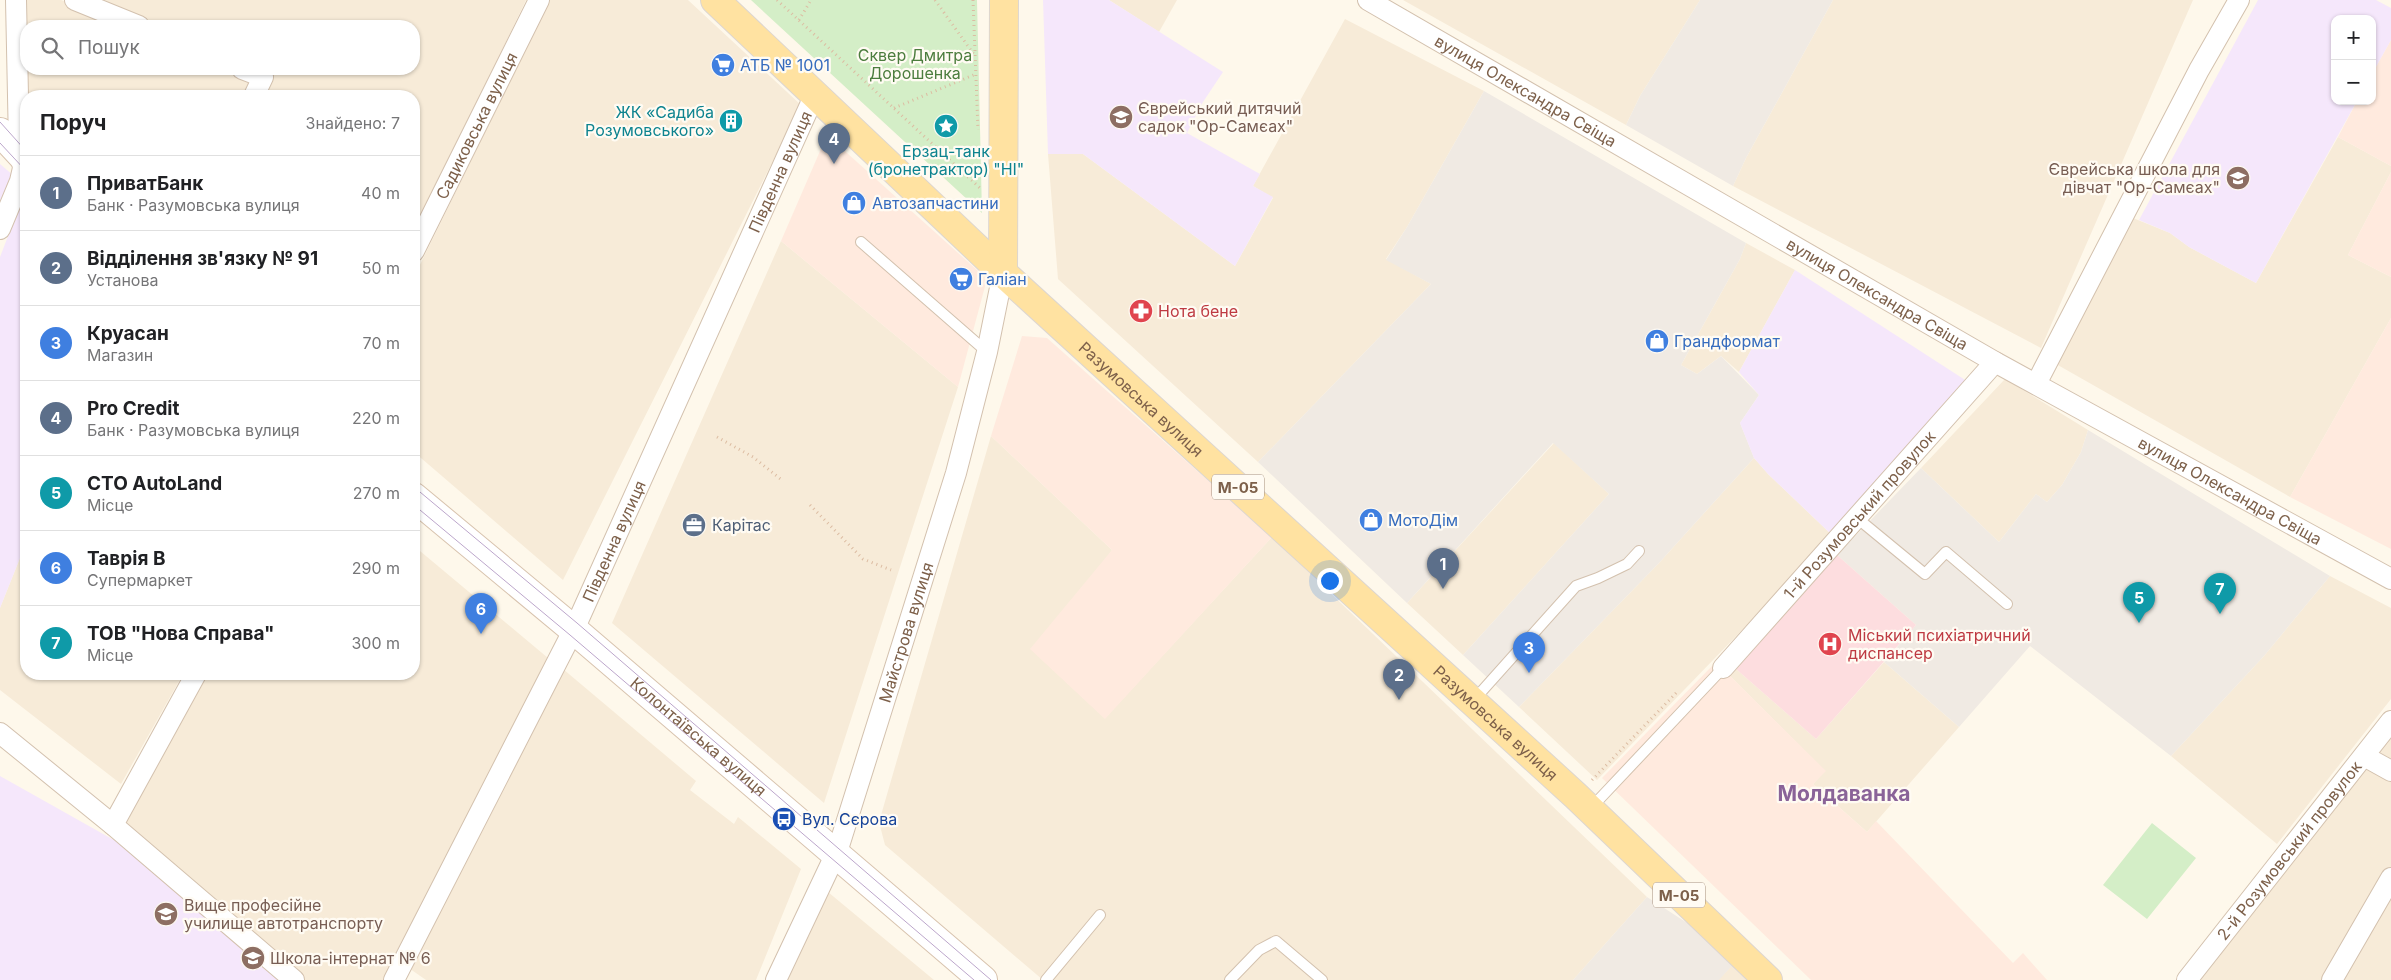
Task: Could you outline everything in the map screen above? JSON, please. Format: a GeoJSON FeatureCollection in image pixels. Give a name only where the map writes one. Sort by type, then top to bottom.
{"type":"FeatureCollection","features":[{"type":"Feature","properties":{"kind":"main road","name":"Разумовська вулиця"},"geometry":{"type":"LineString","coordinates":[[715,0],[1003,273],[1473,701],[1768,980]]}},
{"type":"Feature","properties":{"kind":"main road"},"geometry":{"type":"LineString","coordinates":[[1003,273],[1004,0]]}},
{"type":"Feature","properties":{"kind":"main road"},"geometry":{"type":"LineString","coordinates":[[0,132],[20,154]]}},
{"type":"Feature","properties":{"kind":"main road","name":"Колонтаївська вулиця"},"geometry":{"type":"LineString","coordinates":[[420,502],[574,630],[983,980]]}},
{"type":"Feature","properties":{"kind":"street"},"geometry":{"type":"LineString","coordinates":[[16,0],[20,147]]}},
{"type":"Feature","properties":{"kind":"street"},"geometry":{"type":"LineString","coordinates":[[75,0],[124,20]]}},
{"type":"Feature","properties":{"kind":"street","name":"Садиковська вулиця"},"geometry":{"type":"LineString","coordinates":[[420,239],[540,0]]}},
{"type":"Feature","properties":{"kind":"street","name":"вулиця Олександра Свіща"},"geometry":{"type":"LineString","coordinates":[[1368,0],[1995,362],[2391,579]]}},
{"type":"Feature","properties":{"kind":"street"},"geometry":{"type":"LineString","coordinates":[[2036,384],[2199,70],[2240,0]]}},
{"type":"Feature","properties":{"kind":"street"},"geometry":{"type":"LineString","coordinates":[[256,75],[263,78],[257,90]]}},
{"type":"Feature","properties":{"kind":"street","name":"Південна вулиця"},"geometry":{"type":"LineString","coordinates":[[394,980],[574,630],[815,94]]}},
{"type":"Feature","properties":{"kind":"street"},"geometry":{"type":"LineString","coordinates":[[0,229],[20,182]]}},
{"type":"Feature","properties":{"kind":"street","name":"Майстрова вулиця"},"geometry":{"type":"LineString","coordinates":[[776,980],[835,855],[956,473],[987,352],[1003,273]]}},
{"type":"Feature","properties":{"kind":"street","name":"1-й Розумовський провулок"},"geometry":{"type":"LineString","coordinates":[[1722,668],[1995,362]]}},
{"type":"Feature","properties":{"kind":"street"},"geometry":{"type":"LineString","coordinates":[[113,825],[193,680]]}},
{"type":"Feature","properties":{"kind":"street","name":"2-й Розумовський провулок"},"geometry":{"type":"LineString","coordinates":[[2187,980],[2391,721]]}},
{"type":"Feature","properties":{"kind":"street"},"geometry":{"type":"LineString","coordinates":[[0,733],[113,825],[294,980]]}},
{"type":"Feature","properties":{"kind":"street"},"geometry":{"type":"LineString","coordinates":[[2364,756],[2391,771]]}},
{"type":"Feature","properties":{"kind":"street"},"geometry":{"type":"LineString","coordinates":[[2332,980],[2391,878]]}},
{"type":"Feature","properties":{"kind":"lane"},"geometry":{"type":"LineString","coordinates":[[861,242],[987,352]]}},
{"type":"Feature","properties":{"kind":"lane"},"geometry":{"type":"LineString","coordinates":[[1857,518],[1925,574],[1946,552],[2007,604]]}},
{"type":"Feature","properties":{"kind":"lane"},"geometry":{"type":"LineString","coordinates":[[1473,701],[1576,586],[1627,564],[1639,551]]}},
{"type":"Feature","properties":{"kind":"lane"},"geometry":{"type":"LineString","coordinates":[[1590,810],[1722,668]]}},
{"type":"Feature","properties":{"kind":"lane"},"geometry":{"type":"LineString","coordinates":[[1046,980],[1100,916]]}},
{"type":"Feature","properties":{"kind":"lane"},"geometry":{"type":"LineString","coordinates":[[1230,980],[1258,950],[1276,940],[1322,980]]}},
{"type":"Feature","properties":{"kind":"path"},"geometry":{"type":"LineString","coordinates":[[777,0],[980,188],[980,178]]}},
{"type":"Feature","properties":{"kind":"path"},"geometry":{"type":"LineString","coordinates":[[799,20],[811,0]]}},
{"type":"Feature","properties":{"kind":"path"},"geometry":{"type":"LineString","coordinates":[[934,0],[975,56]]}},
{"type":"Feature","properties":{"kind":"path"},"geometry":{"type":"LineString","coordinates":[[973,0],[978,131]]}},
{"type":"Feature","properties":{"kind":"path"},"geometry":{"type":"LineString","coordinates":[[894,108],[976,74]]}},
{"type":"Feature","properties":{"kind":"path"},"geometry":{"type":"LineString","coordinates":[[717,437],[753,457],[783,481]]}},
{"type":"Feature","properties":{"kind":"path"},"geometry":{"type":"LineString","coordinates":[[810,505],[863,559],[891,570]]}},
{"type":"Feature","properties":{"kind":"shaded area"},"geometry":{"type":"Polygon","coordinates":[[[24,0],[61,0],[112,20],[24,20],[24,0]]]}},
{"type":"Feature","properties":{"kind":"shaded area"},"geometry":{"type":"Polygon","coordinates":[[[91,0],[526,0],[420,222],[420,90],[257,90],[255,75],[420,75],[420,20],[139,20],[91,0]]]}},
{"type":"Feature","properties":{"kind":"shaded area"},"geometry":{"type":"Polygon","coordinates":[[[550,0],[688,0],[801,105],[563,580],[420,457],[420,265],[550,0]]]}},
{"type":"Feature","properties":{"kind":"shaded area","name":"Єврейський дитячий садок \"Ор-Самєах\""},"geometry":{"type":"Polygon","coordinates":[[[1043,0],[1109,0],[1223,72],[1203,102],[1187,133],[1260,174],[1253,186],[1273,197],[1235,266],[1083,154],[1048,154],[1043,0]]]}},
{"type":"Feature","properties":{"kind":"shaded area"},"geometry":{"type":"Polygon","coordinates":[[[1109,0],[1177,0],[1159,32],[1109,0]]]}},
{"type":"Feature","properties":{"kind":"shaded area"},"geometry":{"type":"Polygon","coordinates":[[[1403,0],[1700,0],[1640,96],[1626,125],[1403,0]]]}},
{"type":"Feature","properties":{"kind":"shaded area"},"geometry":{"type":"Polygon","coordinates":[[[1700,0],[1833,0],[1746,158],[1733,186],[1626,125],[1640,96],[1700,0]]]}},
{"type":"Feature","properties":{"kind":"shaded area"},"geometry":{"type":"Polygon","coordinates":[[[1833,0],[2193,0],[2041,348],[1733,186],[1746,158],[1833,0]]]}},
{"type":"Feature","properties":{"kind":"shaded area","name":"Єврейська школа для дівчат \"Ор-Самєах\""},"geometry":{"type":"Polygon","coordinates":[[[2258,0],[2376,0],[2391,8],[2391,40],[2376,67],[2376,15],[2331,15],[2331,105],[2355,105],[2256,283],[2189,247],[2170,233],[2139,220],[2258,0]]]}},
{"type":"Feature","properties":{"kind":"shaded area"},"geometry":{"type":"Polygon","coordinates":[[[1345,19],[1484,91],[1407,227],[1386,259],[1431,284],[1258,462],[1058,279],[1048,154],[1083,154],[1235,266],[1273,198],[1253,186],[1345,19]]]}},
{"type":"Feature","properties":{"kind":"shaded area"},"geometry":{"type":"Polygon","coordinates":[[[2391,40],[2391,166],[2338,137],[2355,105],[2376,105],[2376,67],[2391,40]]]}},
{"type":"Feature","properties":{"kind":"shaded area"},"geometry":{"type":"Polygon","coordinates":[[[26,75],[250,75],[258,78],[252,90],[26,90],[26,75]]]}},
{"type":"Feature","properties":{"kind":"shaded area"},"geometry":{"type":"Polygon","coordinates":[[[1484,91],[1746,243],[1740,259],[1681,365],[1697,374],[1721,356],[1759,395],[1740,423],[1754,458],[1659,563],[1519,707],[1463,655],[1609,494],[1553,443],[1407,603],[1258,462],[1431,284],[1386,260],[1407,227],[1484,91]]]}},
{"type":"Feature","properties":{"kind":"shaded area"},"geometry":{"type":"Polygon","coordinates":[[[827,135],[987,279],[958,387],[781,241],[827,135]]]}},
{"type":"Feature","properties":{"kind":"shaded area"},"geometry":{"type":"Polygon","coordinates":[[[2338,137],[2391,166],[2391,172],[2348,255],[2391,277],[2391,318],[2290,497],[2056,364],[2128,216],[2170,233],[2189,247],[2256,283],[2338,137]]]}},
{"type":"Feature","properties":{"kind":"shaded area"},"geometry":{"type":"Polygon","coordinates":[[[0,164],[14,176],[0,207],[0,164]]]}},
{"type":"Feature","properties":{"kind":"shaded area"},"geometry":{"type":"Polygon","coordinates":[[[2391,172],[2391,277],[2348,255],[2391,172]]]}},
{"type":"Feature","properties":{"kind":"shaded area"},"geometry":{"type":"Polygon","coordinates":[[[20,205],[20,558],[0,608],[0,257],[20,205]]]}},
{"type":"Feature","properties":{"kind":"shaded area"},"geometry":{"type":"Polygon","coordinates":[[[781,241],[958,387],[824,803],[612,623],[781,241]]]}},
{"type":"Feature","properties":{"kind":"shaded area"},"geometry":{"type":"Polygon","coordinates":[[[1746,243],[1795,270],[1739,372],[1721,356],[1697,374],[1681,365],[1740,259],[1746,243]]]}},
{"type":"Feature","properties":{"kind":"shaded area"},"geometry":{"type":"Polygon","coordinates":[[[1795,270],[1976,387],[1833,536],[1768,474],[1754,458],[1740,423],[1759,395],[1739,372],[1795,270]]]}},
{"type":"Feature","properties":{"kind":"shaded area"},"geometry":{"type":"Polygon","coordinates":[[[2391,318],[2391,549],[2290,497],[2391,318]]]}},
{"type":"Feature","properties":{"kind":"shaded area"},"geometry":{"type":"Polygon","coordinates":[[[1022,336],[1047,338],[1272,537],[1105,719],[1030,649],[1112,550],[991,436],[1022,336]]]}},
{"type":"Feature","properties":{"kind":"shaded area"},"geometry":{"type":"Polygon","coordinates":[[[2005,379],[2088,430],[2081,452],[2062,485],[2047,502],[2036,494],[1999,542],[1921,468],[2005,379]]]}},
{"type":"Feature","properties":{"kind":"shaded area"},"geometry":{"type":"Polygon","coordinates":[[[2088,430],[2330,576],[2264,656],[2171,756],[2030,646],[1959,727],[1884,662],[1916,625],[1837,555],[1921,468],[1999,542],[2036,494],[2047,502],[2062,485],[2081,452],[2088,430]]]}},
{"type":"Feature","properties":{"kind":"shaded area"},"geometry":{"type":"Polygon","coordinates":[[[991,436],[1112,550],[1045,662],[1105,718],[1272,537],[1647,897],[1573,980],[1043,980],[885,845],[879,822],[991,436]]]}},
{"type":"Feature","properties":{"kind":"shaded area"},"geometry":{"type":"Polygon","coordinates":[[[1554,443],[1609,494],[1463,655],[1407,603],[1554,443]]]}},
{"type":"Feature","properties":{"kind":"shaded area"},"geometry":{"type":"Polygon","coordinates":[[[1754,458],[1768,474],[1833,536],[1597,780],[1519,707],[1659,563],[1754,458]]]}},
{"type":"Feature","properties":{"kind":"shaded area"},"geometry":{"type":"Polygon","coordinates":[[[420,551],[548,658],[391,980],[295,980],[115,826],[199,680],[420,680],[420,551]]]}},
{"type":"Feature","properties":{"kind":"shaded area","name":"Міський психіатричний диспансер"},"geometry":{"type":"Polygon","coordinates":[[[1837,555],[1916,625],[1816,739],[1736,669],[1837,555]]]}},
{"type":"Feature","properties":{"kind":"shaded area"},"geometry":{"type":"Polygon","coordinates":[[[20,558],[20,680],[180,680],[121,784],[0,690],[0,608],[20,558]]]}},
{"type":"Feature","properties":{"kind":"shaded area"},"geometry":{"type":"Polygon","coordinates":[[[2330,576],[2391,608],[2391,699],[2277,844],[2171,756],[2264,656],[2330,576]]]}},
{"type":"Feature","properties":{"kind":"shaded area"},"geometry":{"type":"Polygon","coordinates":[[[1716,662],[1826,771],[1813,784],[1867,832],[1876,821],[2013,963],[2023,953],[2047,980],[1811,980],[1602,778],[1716,662]]]}},
{"type":"Feature","properties":{"kind":"shaded area"},"geometry":{"type":"Polygon","coordinates":[[[1884,662],[1959,727],[1867,832],[1813,784],[1825,771],[1730,676],[1736,669],[1816,739],[1884,662]]]}},
{"type":"Feature","properties":{"kind":"shaded area"},"geometry":{"type":"Polygon","coordinates":[[[563,669],[696,781],[690,790],[734,824],[738,817],[801,869],[756,980],[426,980],[403,964],[563,669]]]}},
{"type":"Feature","properties":{"kind":"shaded area"},"geometry":{"type":"Polygon","coordinates":[[[2391,736],[2391,980],[2201,980],[2391,736]]]}},
{"type":"Feature","properties":{"kind":"shaded area"},"geometry":{"type":"Polygon","coordinates":[[[0,776],[153,862],[292,980],[0,980],[0,776]]]}},
{"type":"Feature","properties":{"kind":"shaded area"},"geometry":{"type":"Polygon","coordinates":[[[828,892],[934,980],[786,980],[828,892]]]}},
{"type":"Feature","properties":{"kind":"shaded area"},"geometry":{"type":"Polygon","coordinates":[[[1647,897],[1740,957],[1719,980],[1573,980],[1647,897]]]}},
{"type":"Feature","properties":{"kind":"shaded area"},"geometry":{"type":"Polygon","coordinates":[[[1740,957],[1763,980],[1718,980],[1740,957]]]}},
{"type":"Feature","properties":{"kind":"green space","name":"Сквер Дмитра Дорошенка"},"geometry":{"type":"Polygon","coordinates":[[[751,0],[977,0],[982,213],[751,0]]]}},
{"type":"Feature","properties":{"kind":"green space"},"geometry":{"type":"Polygon","coordinates":[[[2152,823],[2196,858],[2147,919],[2103,885],[2152,823]]]}},
{"type":"Feature","properties":{"kind":"tram line"},"geometry":{"type":"LineString","coordinates":[[0,122],[20,144]]}},
{"type":"Feature","properties":{"kind":"tram line"},"geometry":{"type":"LineString","coordinates":[[0,143],[20,165]]}},
{"type":"Feature","properties":{"kind":"tram line"},"geometry":{"type":"LineString","coordinates":[[420,492],[577,623],[991,980]]}},
{"type":"Feature","properties":{"kind":"tram line"},"geometry":{"type":"LineString","coordinates":[[420,510],[570,635],[974,980]]}},
{"type":"Feature","properties":{"kind":"place","name":"АТБ № 1001"},"geometry":{"type":"Point","coordinates":[723,65]}},
{"type":"Feature","properties":{"kind":"place","name":"Єврейський дитячий садок \"Ор-Самєах\""},"geometry":{"type":"Point","coordinates":[1121,117]}},
{"type":"Feature","properties":{"kind":"place","name":"ЖК «Садиба Розумовського»"},"geometry":{"type":"Point","coordinates":[731,121]}},
{"type":"Feature","properties":{"kind":"place","name":"Ерзац-танк (бронетрактор) \"НІ\""},"geometry":{"type":"Point","coordinates":[946,126]}},
{"type":"Feature","properties":{"kind":"place","name":"Pro Credit"},"geometry":{"type":"Point","coordinates":[834,164]}},
{"type":"Feature","properties":{"kind":"place","name":"Єврейська школа для дівчат \"Ор-Самєах\""},"geometry":{"type":"Point","coordinates":[2238,178]}},
{"type":"Feature","properties":{"kind":"place","name":"Автозапчастини"},"geometry":{"type":"Point","coordinates":[854,203]}},
{"type":"Feature","properties":{"kind":"place","name":"Галіан"},"geometry":{"type":"Point","coordinates":[961,279]}},
{"type":"Feature","properties":{"kind":"place","name":"Нота бене"},"geometry":{"type":"Point","coordinates":[1141,311]}},
{"type":"Feature","properties":{"kind":"place","name":"Грандформат"},"geometry":{"type":"Point","coordinates":[1657,341]}},
{"type":"Feature","properties":{"kind":"place","name":"МотоДім"},"geometry":{"type":"Point","coordinates":[1371,520]}},
{"type":"Feature","properties":{"kind":"place","name":"Карітас"},"geometry":{"type":"Point","coordinates":[694,525]}},
{"type":"Feature","properties":{"kind":"place","name":"ПриватБанк"},"geometry":{"type":"Point","coordinates":[1443,589]}},
{"type":"Feature","properties":{"kind":"place","name":"ТОВ \"Нова Справа\""},"geometry":{"type":"Point","coordinates":[2220,614]}},
{"type":"Feature","properties":{"kind":"place","name":"СТО AutoLand"},"geometry":{"type":"Point","coordinates":[2139,623]}},
{"type":"Feature","properties":{"kind":"place","name":"Таврія В"},"geometry":{"type":"Point","coordinates":[481,634]}},
{"type":"Feature","properties":{"kind":"place","name":"Міський психіатричний диспансер"},"geometry":{"type":"Point","coordinates":[1830,644]}},
{"type":"Feature","properties":{"kind":"place","name":"Круасан"},"geometry":{"type":"Point","coordinates":[1529,673]}},
{"type":"Feature","properties":{"kind":"place","name":"Відділення зв'язку № 91"},"geometry":{"type":"Point","coordinates":[1399,700]}},
{"type":"Feature","properties":{"kind":"place","name":"Вул. Сєрова"},"geometry":{"type":"Point","coordinates":[784,819]}},
{"type":"Feature","properties":{"kind":"place","name":"Вище професійне училище автотранспорту"},"geometry":{"type":"Point","coordinates":[166,914]}},
{"type":"Feature","properties":{"kind":"place","name":"Школа-інтернат № 6"},"geometry":{"type":"Point","coordinates":[253,958]}},
{"type":"Feature","properties":{"kind":"district","name":"Молдаванка"},"geometry":{"type":"Point","coordinates":[1844,793]}}]}
